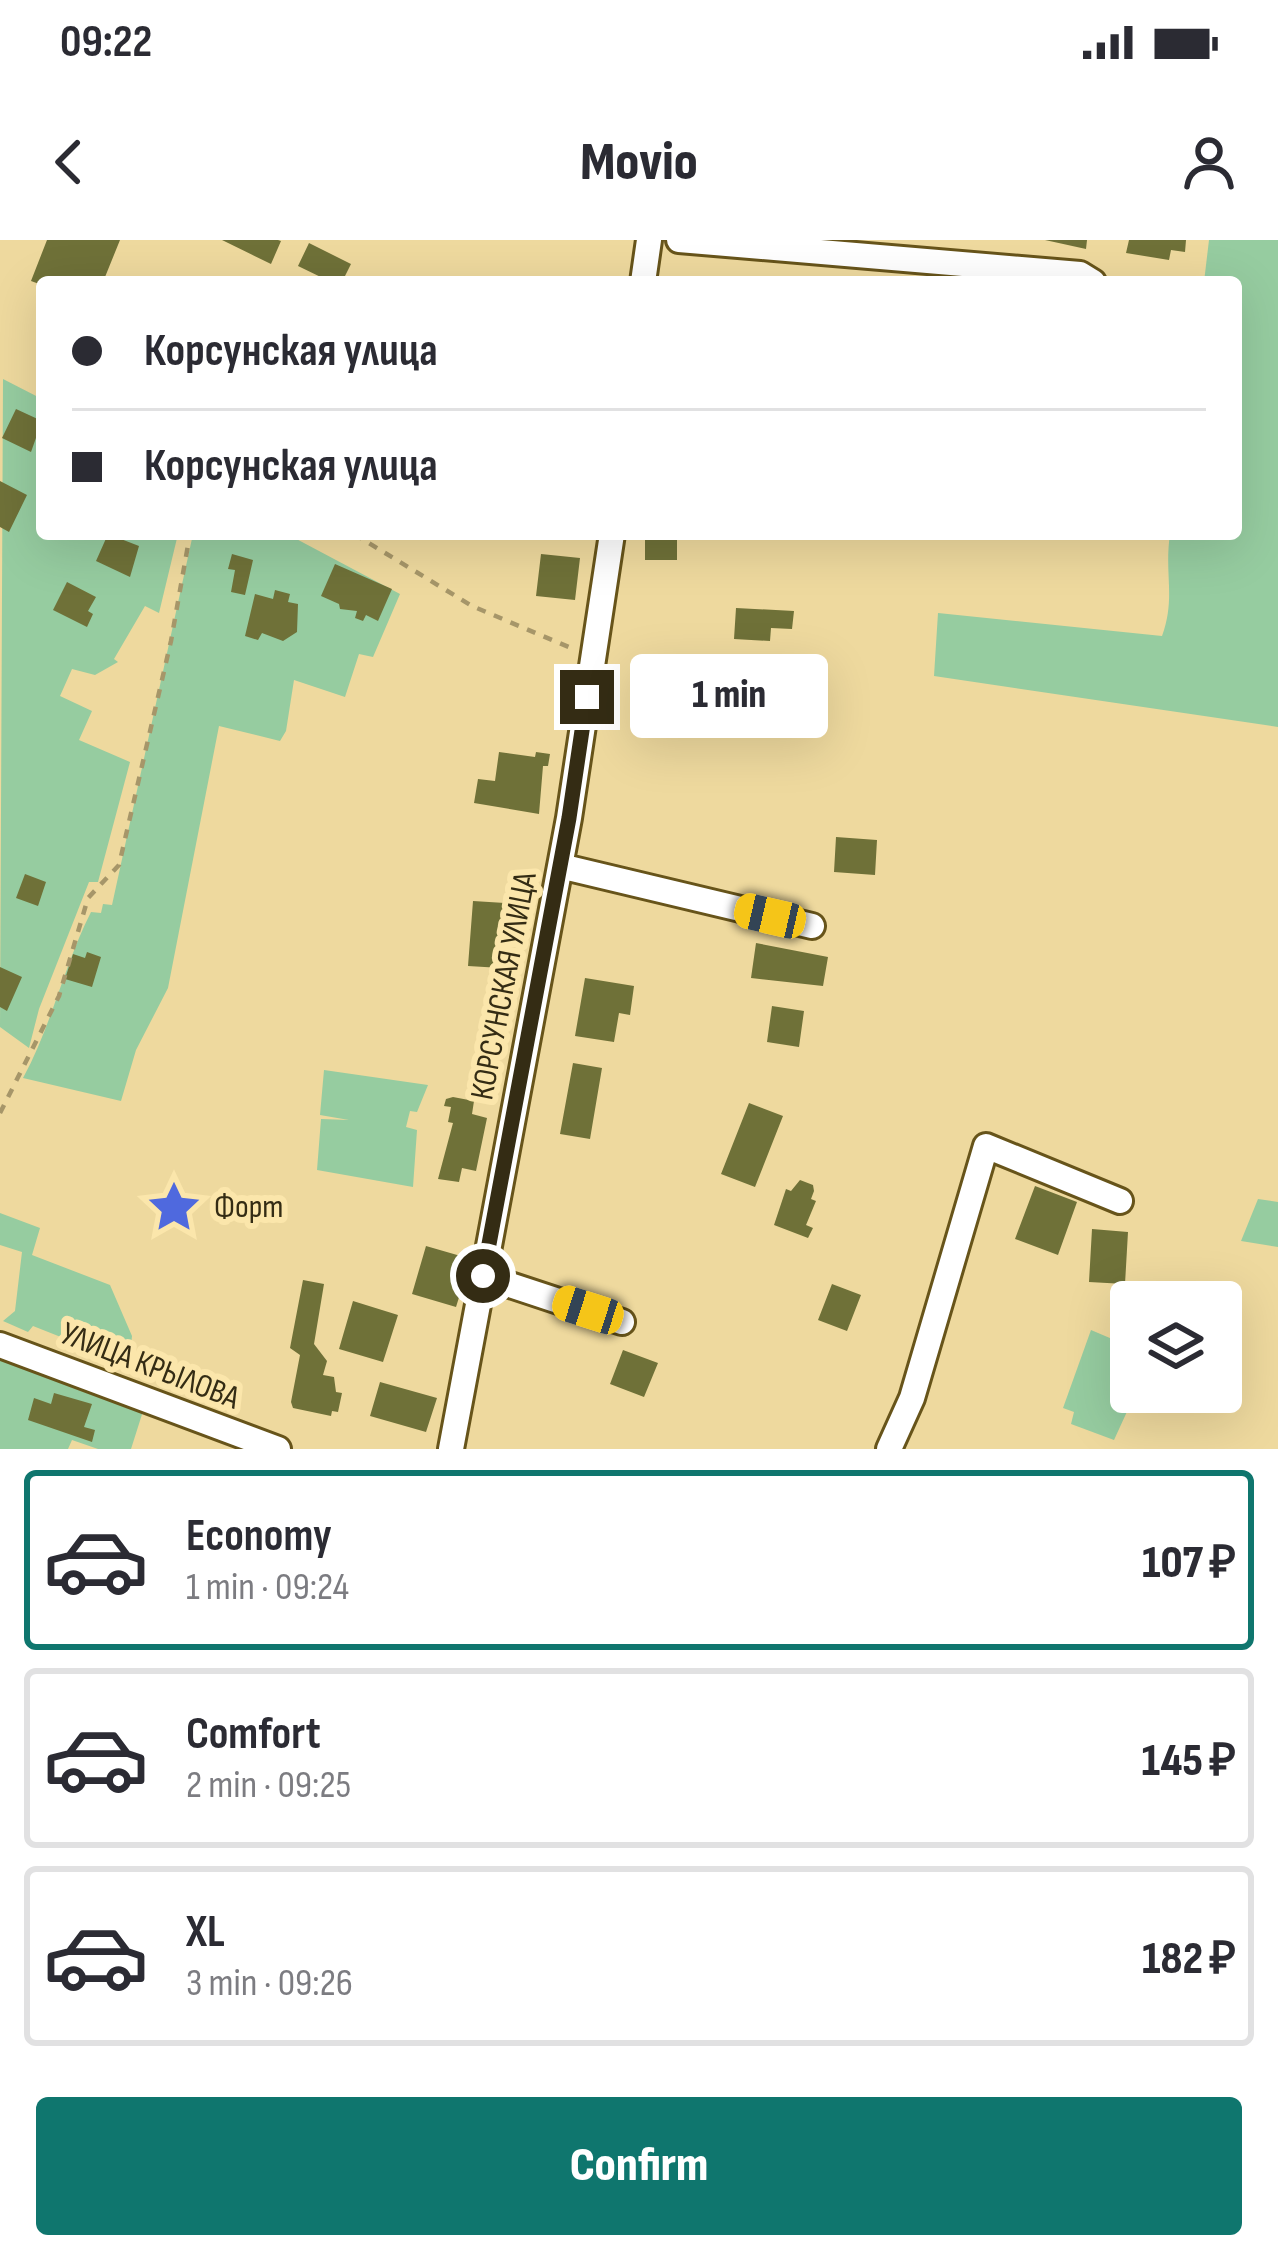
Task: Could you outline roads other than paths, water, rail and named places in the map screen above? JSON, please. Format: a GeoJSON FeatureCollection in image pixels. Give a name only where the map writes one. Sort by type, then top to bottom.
{"type":"FeatureCollection","features":[{"type":"Feature","properties":{"kind":"street"},"geometry":{"type":"LineString","coordinates":[[645,276],[649,240]]}},
{"type":"Feature","properties":{"kind":"street"},"geometry":{"type":"LineString","coordinates":[[679,240],[1083,276]]}},
{"type":"Feature","properties":{"kind":"street","name":"КОРСУНСКАЯ УЛИЦА"},"geometry":{"type":"LineString","coordinates":[[451,1449],[560,866],[611,540]]}},
{"type":"Feature","properties":{"kind":"street"},"geometry":{"type":"LineString","coordinates":[[560,866],[812,926]]}},
{"type":"Feature","properties":{"kind":"street"},"geometry":{"type":"LineString","coordinates":[[889,1449],[912,1398],[986,1146],[1120,1201]]}},
{"type":"Feature","properties":{"kind":"street"},"geometry":{"type":"LineString","coordinates":[[483,1276],[622,1322]]}},
{"type":"Feature","properties":{"kind":"street","name":"УЛИЦА КРЫЛОВА"},"geometry":{"type":"LineString","coordinates":[[0,1345],[278,1449]]}},
{"type":"Feature","properties":{"kind":"place","name":"Форт"},"geometry":{"type":"Point","coordinates":[174,1207]}}]}
